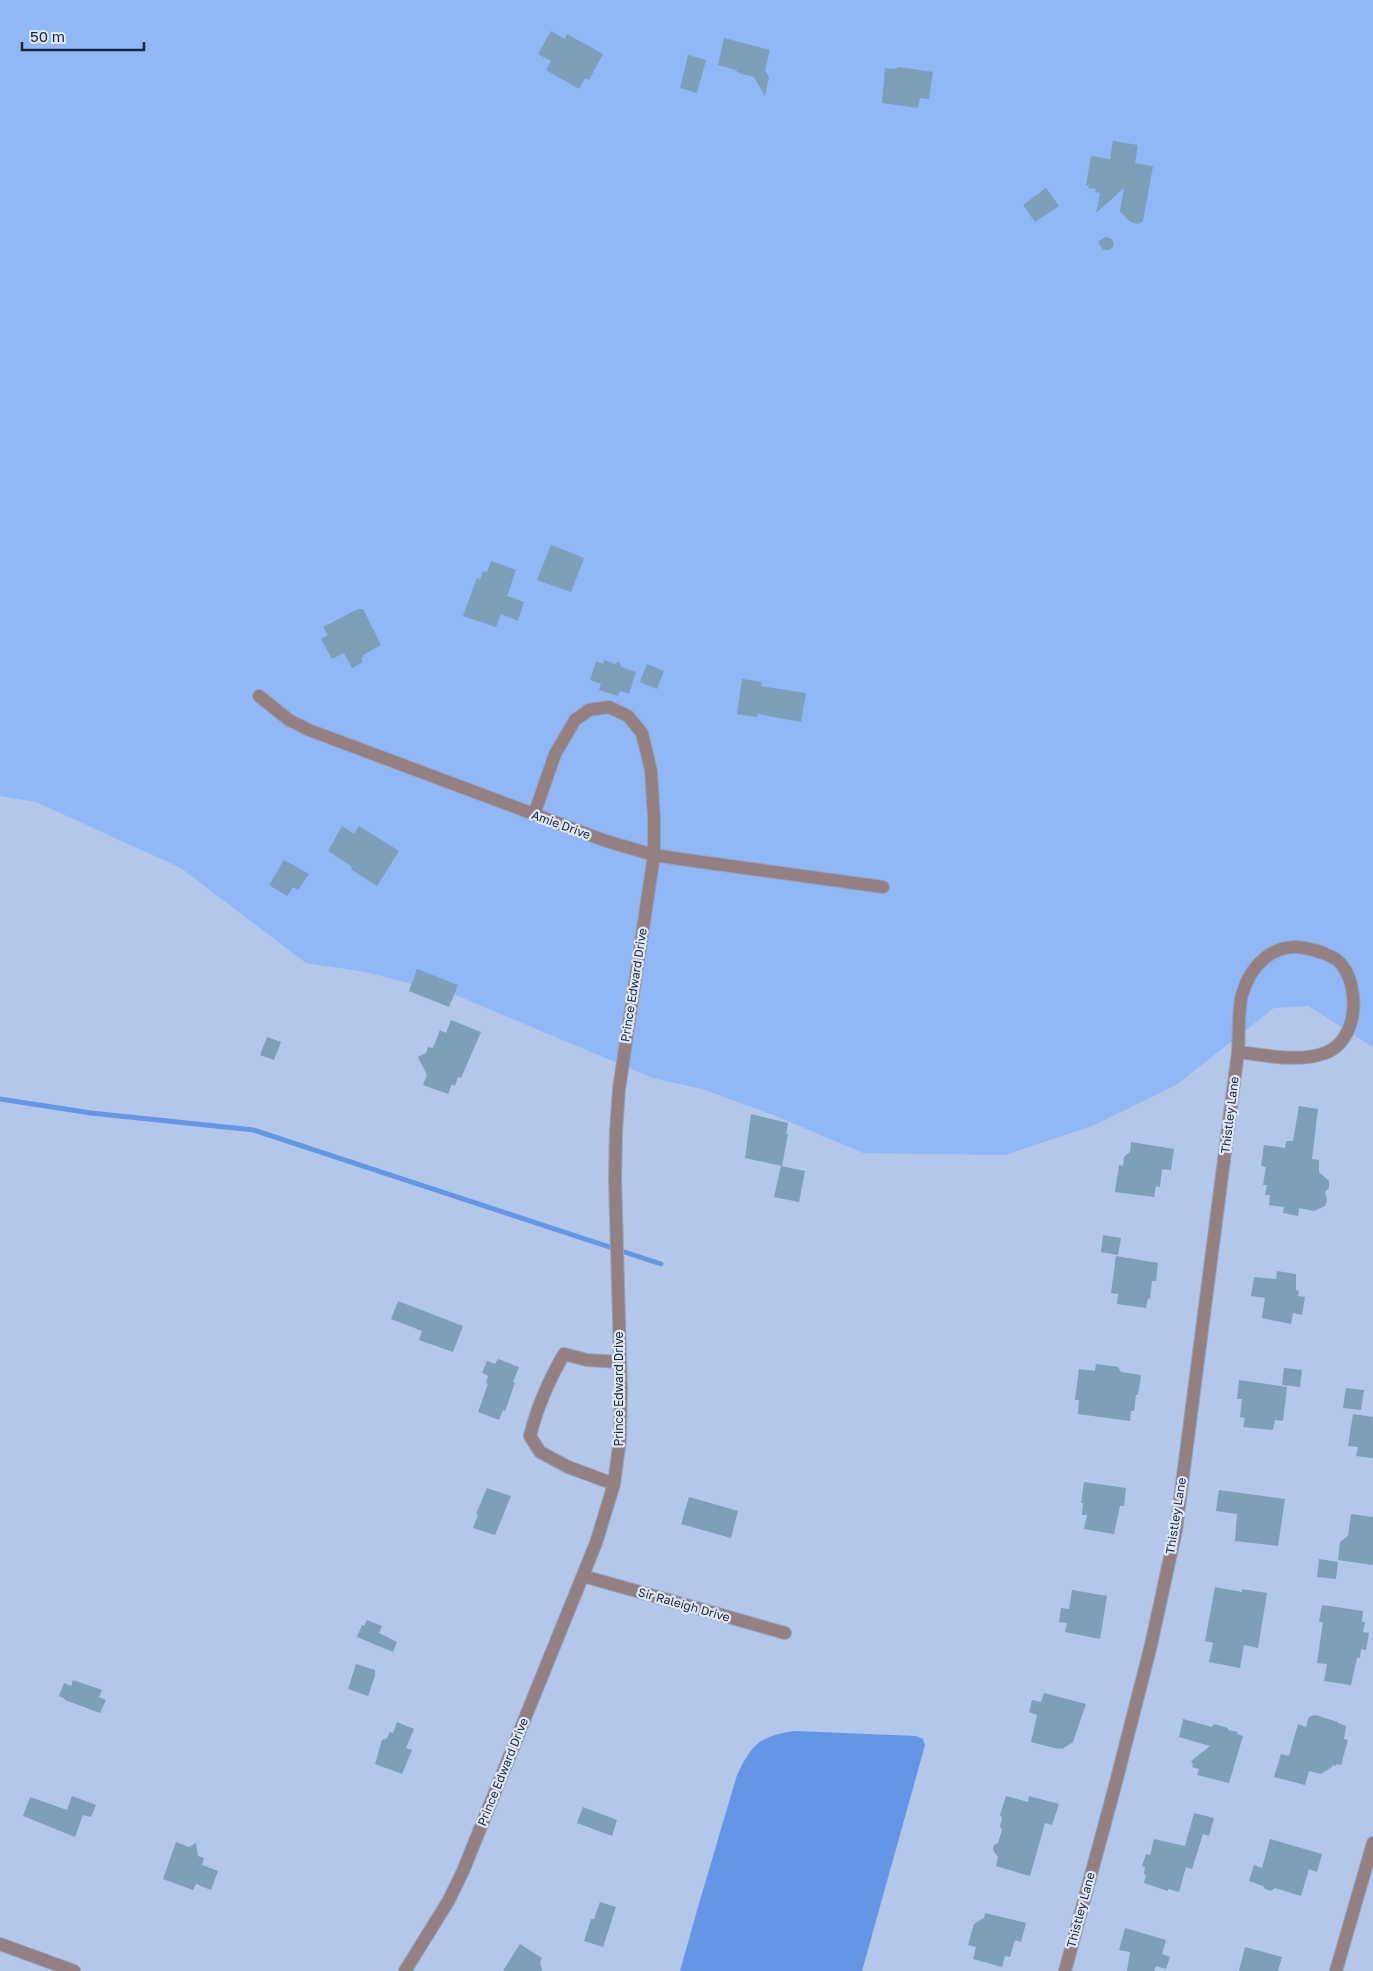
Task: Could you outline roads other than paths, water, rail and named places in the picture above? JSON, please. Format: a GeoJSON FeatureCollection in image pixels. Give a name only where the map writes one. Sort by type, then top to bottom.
{"type":"FeatureCollection","features":[{"type":"Feature","properties":{"kind":"street","name":"Amie Drive"},"geometry":{"type":"LineString","coordinates":[[260,696],[289,720],[309,730],[606,841],[654,854],[884,886]]}},
{"type":"Feature","properties":{"kind":"street","name":"Prince Edward Drive"},"geometry":{"type":"LineString","coordinates":[[405,1971],[438,1920],[456,1885],[582,1576],[608,1508],[614,1484],[620,1439],[620,1362],[614,1179],[616,1131],[619,1088],[654,854],[651,770],[642,734],[628,716],[609,707],[589,710],[575,720],[555,754],[534,815]]}},
{"type":"Feature","properties":{"kind":"street","name":"Thistley Lane"},"geometry":{"type":"LineString","coordinates":[[1065,1971],[1116,1786],[1151,1645],[1176,1530],[1238,1052],[1241,996],[1252,970],[1268,954],[1294,946],[1320,951],[1342,964],[1351,981],[1355,1010],[1343,1043],[1325,1053],[1295,1058],[1238,1052]]}},
{"type":"Feature","properties":{"kind":"street"},"geometry":{"type":"LineString","coordinates":[[614,1484],[568,1467],[540,1452],[530,1436],[535,1415],[564,1354],[587,1360],[620,1362]]}},
{"type":"Feature","properties":{"kind":"street","name":"Sir Raleigh Drive"},"geometry":{"type":"LineString","coordinates":[[582,1576],[785,1633]]}},
{"type":"Feature","properties":{"kind":"street"},"geometry":{"type":"LineString","coordinates":[[1336,1971],[1373,1843]]}},
{"type":"Feature","properties":{"kind":"street"},"geometry":{"type":"LineString","coordinates":[[0,1944],[74,1971]]}},
{"type":"Feature","properties":{"kind":"waterway"},"geometry":{"type":"LineString","coordinates":[[0,1099],[91,1113],[254,1130],[661,1264]]}}]}
